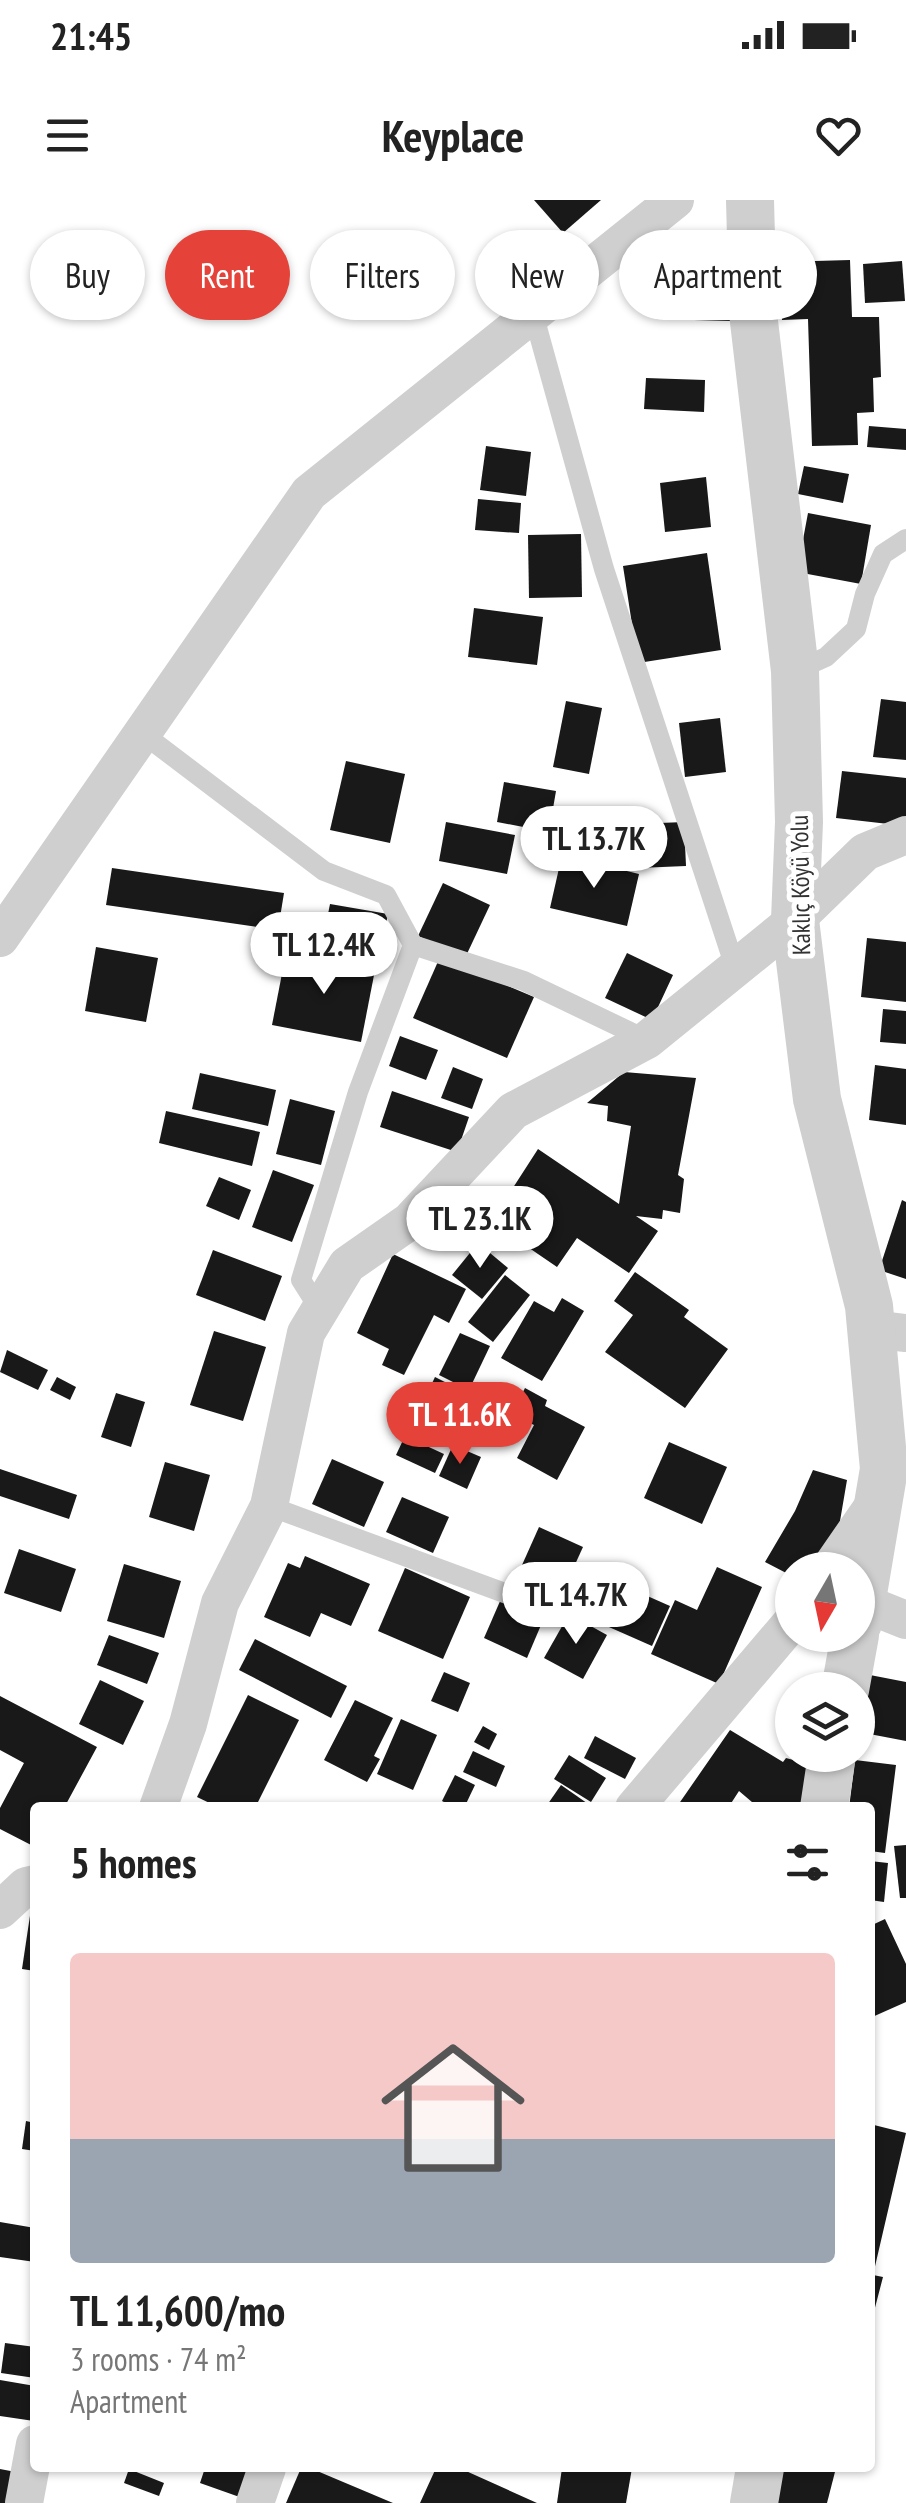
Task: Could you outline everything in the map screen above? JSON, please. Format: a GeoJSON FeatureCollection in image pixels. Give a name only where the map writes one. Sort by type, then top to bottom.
{"type":"FeatureCollection","features":[{"type":"Feature","properties":{"kind":"street"},"geometry":{"type":"LineString","coordinates":[[599,261],[675,200]]}},
{"type":"Feature","properties":{"kind":"street","name":"Kaklıç Köyü Yolu"},"geometry":{"type":"LineString","coordinates":[[750,200],[753,313],[795,671],[800,822],[795,920],[817,1099],[869,1306],[888,1331],[884,1469],[865,1552]]}},
{"type":"Feature","properties":{"kind":"street"},"geometry":{"type":"LineString","coordinates":[[0,938],[309,493],[525,320]]}},
{"type":"Feature","properties":{"kind":"street"},"geometry":{"type":"LineString","coordinates":[[160,1802],[188,1724],[220,1603],[269,1506],[306,1332],[347,1265],[410,1221],[514,1111],[648,1040],[795,920],[865,852],[906,835]]}},
{"type":"Feature","properties":{"kind":"street"},"geometry":{"type":"LineString","coordinates":[[875,1613],[906,1620]]}},
{"type":"Feature","properties":{"kind":"street"},"geometry":{"type":"LineString","coordinates":[[639,1802],[775,1642]]}},
{"type":"Feature","properties":{"kind":"street"},"geometry":{"type":"LineString","coordinates":[[825,1802],[829,1772]]}},
{"type":"Feature","properties":{"kind":"street"},"geometry":{"type":"LineString","coordinates":[[0,1910],[30,1885]]}},
{"type":"Feature","properties":{"kind":"street"},"geometry":{"type":"LineString","coordinates":[[24,2503],[30,2471]]}},
{"type":"Feature","properties":{"kind":"street"},"geometry":{"type":"LineString","coordinates":[[255,2503],[266,2472]]}},
{"type":"Feature","properties":{"kind":"street"},"geometry":{"type":"LineString","coordinates":[[754,2503],[759,2472]]}},
{"type":"Feature","properties":{"kind":"lane"},"geometry":{"type":"LineString","coordinates":[[535,320],[604,568],[736,970]]}},
{"type":"Feature","properties":{"kind":"lane"},"geometry":{"type":"LineString","coordinates":[[795,671],[826,657],[856,629],[864,594],[883,554],[906,539]]}},
{"type":"Feature","properties":{"kind":"lane"},"geometry":{"type":"LineString","coordinates":[[142,733],[324,871],[386,894],[413,946],[524,981],[648,1040]]}},
{"type":"Feature","properties":{"kind":"lane"},"geometry":{"type":"LineString","coordinates":[[320,1310],[301,1280],[358,1092],[413,946]]}},
{"type":"Feature","properties":{"kind":"lane"},"geometry":{"type":"LineString","coordinates":[[269,1506],[548,1609]]}},
{"type":"Feature","properties":{"kind":"building"},"geometry":{"type":"Polygon","coordinates":[[[534,200],[601,200],[566,230],[560,230],[534,200]]]}},
{"type":"Feature","properties":{"kind":"building"},"geometry":{"type":"Polygon","coordinates":[[[850,260],[852,317],[879,317],[881,377],[873,378],[874,412],[857,413],[858,445],[812,446],[808,320],[817,320],[817,261],[850,260]]]}},
{"type":"Feature","properties":{"kind":"building"},"geometry":{"type":"Polygon","coordinates":[[[902,261],[905,301],[865,303],[863,264],[902,261]]]}},
{"type":"Feature","properties":{"kind":"building"},"geometry":{"type":"Polygon","coordinates":[[[646,378],[705,380],[704,412],[644,409],[646,378]]]}},
{"type":"Feature","properties":{"kind":"building"},"geometry":{"type":"Polygon","coordinates":[[[869,426],[906,429],[906,450],[867,447],[869,426]]]}},
{"type":"Feature","properties":{"kind":"building"},"geometry":{"type":"Polygon","coordinates":[[[486,446],[531,452],[526,496],[480,490],[486,446]]]}},
{"type":"Feature","properties":{"kind":"building"},"geometry":{"type":"Polygon","coordinates":[[[804,466],[849,474],[843,503],[798,494],[804,466]]]}},
{"type":"Feature","properties":{"kind":"building"},"geometry":{"type":"Polygon","coordinates":[[[706,477],[711,527],[665,532],[660,483],[706,477]]]}},
{"type":"Feature","properties":{"kind":"building"},"geometry":{"type":"Polygon","coordinates":[[[478,499],[521,503],[519,533],[475,530],[478,499]]]}},
{"type":"Feature","properties":{"kind":"building"},"geometry":{"type":"Polygon","coordinates":[[[808,513],[871,525],[861,584],[797,572],[808,513]]]}},
{"type":"Feature","properties":{"kind":"building"},"geometry":{"type":"Polygon","coordinates":[[[581,534],[582,597],[529,598],[528,535],[581,534]]]}},
{"type":"Feature","properties":{"kind":"building"},"geometry":{"type":"Polygon","coordinates":[[[707,553],[721,650],[638,663],[623,566],[707,553]]]}},
{"type":"Feature","properties":{"kind":"building"},"geometry":{"type":"Polygon","coordinates":[[[474,608],[543,617],[537,665],[468,657],[474,608]]]}},
{"type":"Feature","properties":{"kind":"building"},"geometry":{"type":"Polygon","coordinates":[[[881,699],[906,702],[906,760],[873,757],[881,699]]]}},
{"type":"Feature","properties":{"kind":"building"},"geometry":{"type":"Polygon","coordinates":[[[566,701],[602,708],[589,774],[553,767],[566,701]]]}},
{"type":"Feature","properties":{"kind":"building"},"geometry":{"type":"Polygon","coordinates":[[[720,718],[726,772],[685,777],[679,723],[720,718]]]}},
{"type":"Feature","properties":{"kind":"building"},"geometry":{"type":"Polygon","coordinates":[[[346,761],[405,774],[390,843],[330,830],[346,761]]]}},
{"type":"Feature","properties":{"kind":"building"},"geometry":{"type":"Polygon","coordinates":[[[842,771],[906,778],[906,826],[836,818],[842,771]]]}},
{"type":"Feature","properties":{"kind":"building"},"geometry":{"type":"Polygon","coordinates":[[[504,782],[556,791],[549,832],[497,822],[504,782]]]}},
{"type":"Feature","properties":{"kind":"building"},"geometry":{"type":"Polygon","coordinates":[[[446,822],[515,835],[507,874],[439,861],[446,822]]]}},
{"type":"Feature","properties":{"kind":"building"},"geometry":{"type":"Polygon","coordinates":[[[684,822],[686,866],[638,868],[636,824],[684,822]]]}},
{"type":"Feature","properties":{"kind":"building"},"geometry":{"type":"Polygon","coordinates":[[[562,855],[639,874],[627,926],[550,908],[562,855]]]}},
{"type":"Feature","properties":{"kind":"building"},"geometry":{"type":"Polygon","coordinates":[[[112,868],[284,893],[278,930],[106,905],[112,868]]]}},
{"type":"Feature","properties":{"kind":"building"},"geometry":{"type":"Polygon","coordinates":[[[443,883],[490,905],[465,958],[418,936],[443,883]]]}},
{"type":"Feature","properties":{"kind":"building"},"geometry":{"type":"Polygon","coordinates":[[[330,904],[388,914],[382,944],[324,934],[330,904]]]}},
{"type":"Feature","properties":{"kind":"building"},"geometry":{"type":"Polygon","coordinates":[[[867,938],[906,942],[906,1002],[861,997],[867,938]]]}},
{"type":"Feature","properties":{"kind":"building"},"geometry":{"type":"Polygon","coordinates":[[[96,947],[158,958],[146,1022],[85,1011],[96,947]]]}},
{"type":"Feature","properties":{"kind":"building"},"geometry":{"type":"Polygon","coordinates":[[[286,953],[375,970],[361,1042],[272,1025],[286,953]]]}},
{"type":"Feature","properties":{"kind":"building"},"geometry":{"type":"Polygon","coordinates":[[[627,953],[673,975],[652,1020],[605,998],[627,953]]]}},
{"type":"Feature","properties":{"kind":"building"},"geometry":{"type":"Polygon","coordinates":[[[440,957],[534,997],[507,1058],[413,1018],[440,957]]]}},
{"type":"Feature","properties":{"kind":"building"},"geometry":{"type":"Polygon","coordinates":[[[883,1009],[906,1011],[906,1044],[880,1042],[883,1009]]]}},
{"type":"Feature","properties":{"kind":"building"},"geometry":{"type":"Polygon","coordinates":[[[400,1036],[438,1050],[426,1080],[389,1066],[400,1036]]]}},
{"type":"Feature","properties":{"kind":"building"},"geometry":{"type":"Polygon","coordinates":[[[875,1065],[906,1069],[906,1125],[869,1120],[875,1065]]]}},
{"type":"Feature","properties":{"kind":"building"},"geometry":{"type":"Polygon","coordinates":[[[453,1067],[483,1079],[472,1109],[441,1098],[453,1067]]]}},
{"type":"Feature","properties":{"kind":"building"},"geometry":{"type":"Polygon","coordinates":[[[624,1072],[696,1078],[678,1175],[684,1179],[680,1213],[663,1210],[662,1219],[636,1216],[658,1231],[629,1273],[577,1238],[557,1267],[491,1222],[538,1149],[619,1204],[631,1126],[607,1121],[608,1106],[587,1103],[624,1072]]]}},
{"type":"Feature","properties":{"kind":"building"},"geometry":{"type":"Polygon","coordinates":[[[200,1073],[276,1090],[268,1126],[192,1109],[200,1073]]]}},
{"type":"Feature","properties":{"kind":"building"},"geometry":{"type":"Polygon","coordinates":[[[392,1091],[469,1117],[457,1152],[380,1127],[392,1091]]]}},
{"type":"Feature","properties":{"kind":"building"},"geometry":{"type":"Polygon","coordinates":[[[290,1099],[335,1111],[321,1165],[276,1154],[290,1099]]]}},
{"type":"Feature","properties":{"kind":"building"},"geometry":{"type":"Polygon","coordinates":[[[166,1111],[260,1132],[252,1166],[159,1143],[166,1111]]]}},
{"type":"Feature","properties":{"kind":"building"},"geometry":{"type":"Polygon","coordinates":[[[273,1170],[314,1185],[292,1242],[252,1227],[273,1170]]]}},
{"type":"Feature","properties":{"kind":"building"},"geometry":{"type":"Polygon","coordinates":[[[219,1177],[251,1190],[239,1220],[206,1206],[219,1177]]]}},
{"type":"Feature","properties":{"kind":"building"},"geometry":{"type":"Polygon","coordinates":[[[902,1200],[906,1202],[906,1279],[879,1270],[902,1200]]]}},
{"type":"Feature","properties":{"kind":"building"},"geometry":{"type":"Polygon","coordinates":[[[478,1243],[508,1268],[482,1299],[452,1275],[478,1243]]]}},
{"type":"Feature","properties":{"kind":"building"},"geometry":{"type":"Polygon","coordinates":[[[213,1250],[282,1276],[265,1321],[196,1295],[213,1250]]]}},
{"type":"Feature","properties":{"kind":"building"},"geometry":{"type":"Polygon","coordinates":[[[393,1254],[466,1289],[449,1323],[434,1315],[404,1375],[382,1365],[389,1349],[357,1333],[393,1254]]]}},
{"type":"Feature","properties":{"kind":"building"},"geometry":{"type":"Polygon","coordinates":[[[635,1272],[689,1310],[684,1317],[728,1349],[685,1408],[605,1352],[633,1315],[614,1301],[635,1272]]]}},
{"type":"Feature","properties":{"kind":"building"},"geometry":{"type":"Polygon","coordinates":[[[505,1275],[530,1295],[493,1342],[468,1322],[505,1275]]]}},
{"type":"Feature","properties":{"kind":"building"},"geometry":{"type":"Polygon","coordinates":[[[562,1298],[584,1311],[542,1381],[501,1358],[534,1301],[554,1312],[562,1298]]]}},
{"type":"Feature","properties":{"kind":"building"},"geometry":{"type":"Polygon","coordinates":[[[214,1331],[266,1347],[243,1421],[190,1405],[214,1331]]]}},
{"type":"Feature","properties":{"kind":"building"},"geometry":{"type":"Polygon","coordinates":[[[460,1333],[490,1346],[469,1390],[439,1375],[460,1333]]]}},
{"type":"Feature","properties":{"kind":"building"},"geometry":{"type":"Polygon","coordinates":[[[7,1350],[48,1370],[38,1390],[0,1372],[7,1350]]]}},
{"type":"Feature","properties":{"kind":"building"},"geometry":{"type":"Polygon","coordinates":[[[57,1377],[76,1387],[70,1400],[50,1390],[57,1377]]]}},
{"type":"Feature","properties":{"kind":"building"},"geometry":{"type":"Polygon","coordinates":[[[435,1377],[500,1410],[481,1446],[417,1415],[435,1377]]]}},
{"type":"Feature","properties":{"kind":"building"},"geometry":{"type":"Polygon","coordinates":[[[525,1388],[547,1400],[545,1406],[585,1427],[557,1480],[517,1458],[534,1425],[512,1414],[525,1388]]]}},
{"type":"Feature","properties":{"kind":"building"},"geometry":{"type":"Polygon","coordinates":[[[116,1393],[145,1402],[131,1447],[101,1437],[116,1393]]]}},
{"type":"Feature","properties":{"kind":"building"},"geometry":{"type":"Polygon","coordinates":[[[405,1436],[444,1454],[435,1473],[396,1455],[405,1436]]]}},
{"type":"Feature","properties":{"kind":"building"},"geometry":{"type":"Polygon","coordinates":[[[669,1442],[727,1467],[702,1524],[644,1498],[669,1442]]]}},
{"type":"Feature","properties":{"kind":"building"},"geometry":{"type":"Polygon","coordinates":[[[453,1445],[481,1457],[467,1489],[439,1476],[453,1445]]]}},
{"type":"Feature","properties":{"kind":"building"},"geometry":{"type":"Polygon","coordinates":[[[332,1459],[384,1482],[364,1527],[312,1504],[332,1459]]]}},
{"type":"Feature","properties":{"kind":"building"},"geometry":{"type":"Polygon","coordinates":[[[165,1462],[210,1475],[194,1531],[149,1517],[165,1462]]]}},
{"type":"Feature","properties":{"kind":"building"},"geometry":{"type":"Polygon","coordinates":[[[0,1469],[77,1495],[69,1519],[0,1496],[0,1469]]]}},
{"type":"Feature","properties":{"kind":"building"},"geometry":{"type":"Polygon","coordinates":[[[813,1470],[847,1480],[839,1527],[824,1552],[775,1552],[775,1567],[765,1562],[795,1511],[813,1470]]]}},
{"type":"Feature","properties":{"kind":"building"},"geometry":{"type":"Polygon","coordinates":[[[402,1497],[449,1517],[433,1553],[386,1532],[402,1497]]]}},
{"type":"Feature","properties":{"kind":"building"},"geometry":{"type":"Polygon","coordinates":[[[539,1527],[583,1547],[562,1593],[518,1574],[539,1527]]]}},
{"type":"Feature","properties":{"kind":"building"},"geometry":{"type":"Polygon","coordinates":[[[19,1549],[76,1569],[61,1612],[4,1593],[19,1549]]]}},
{"type":"Feature","properties":{"kind":"building"},"geometry":{"type":"Polygon","coordinates":[[[305,1556],[370,1584],[351,1626],[321,1613],[310,1637],[264,1617],[288,1563],[300,1568],[305,1556]]]}},
{"type":"Feature","properties":{"kind":"building"},"geometry":{"type":"Polygon","coordinates":[[[124,1564],[181,1581],[164,1638],[107,1621],[124,1564]]]}},
{"type":"Feature","properties":{"kind":"building"},"geometry":{"type":"Polygon","coordinates":[[[717,1567],[762,1587],[719,1684],[651,1654],[675,1600],[697,1610],[717,1567]]]}},
{"type":"Feature","properties":{"kind":"building"},"geometry":{"type":"Polygon","coordinates":[[[405,1568],[470,1597],[443,1659],[378,1631],[405,1568]]]}},
{"type":"Feature","properties":{"kind":"building"},"geometry":{"type":"Polygon","coordinates":[[[602,1576],[670,1606],[652,1646],[584,1616],[602,1576]]]}},
{"type":"Feature","properties":{"kind":"building"},"geometry":{"type":"Polygon","coordinates":[[[501,1599],[544,1618],[527,1658],[484,1638],[501,1599]]]}},
{"type":"Feature","properties":{"kind":"building"},"geometry":{"type":"Polygon","coordinates":[[[569,1614],[607,1635],[583,1679],[544,1658],[569,1614]]]}},
{"type":"Feature","properties":{"kind":"building"},"geometry":{"type":"Polygon","coordinates":[[[109,1635],[159,1653],[147,1684],[97,1665],[109,1635]]]}},
{"type":"Feature","properties":{"kind":"building"},"geometry":{"type":"Polygon","coordinates":[[[255,1639],[347,1686],[331,1718],[239,1670],[255,1639]]]}},
{"type":"Feature","properties":{"kind":"building"},"geometry":{"type":"Polygon","coordinates":[[[444,1672],[470,1683],[458,1712],[431,1701],[444,1672]]]}},
{"type":"Feature","properties":{"kind":"building"},"geometry":{"type":"Polygon","coordinates":[[[875,1676],[906,1682],[906,1741],[875,1735],[875,1676]]]}},
{"type":"Feature","properties":{"kind":"building"},"geometry":{"type":"Polygon","coordinates":[[[100,1680],[144,1701],[123,1745],[79,1724],[100,1680]]]}},
{"type":"Feature","properties":{"kind":"building"},"geometry":{"type":"Polygon","coordinates":[[[248,1695],[299,1720],[258,1802],[207,1802],[197,1797],[248,1695]]]}},
{"type":"Feature","properties":{"kind":"building"},"geometry":{"type":"Polygon","coordinates":[[[0,1696],[97,1747],[67,1802],[30,1802],[30,1844],[0,1829],[0,1808],[24,1763],[0,1750],[0,1696]]]}},
{"type":"Feature","properties":{"kind":"building"},"geometry":{"type":"Polygon","coordinates":[[[355,1700],[393,1718],[374,1756],[380,1759],[367,1782],[324,1760],[355,1700]]]}},
{"type":"Feature","properties":{"kind":"building"},"geometry":{"type":"Polygon","coordinates":[[[401,1719],[437,1735],[413,1790],[377,1774],[401,1719]]]}},
{"type":"Feature","properties":{"kind":"building"},"geometry":{"type":"Polygon","coordinates":[[[483,1726],[497,1734],[489,1750],[474,1742],[483,1726]]]}},
{"type":"Feature","properties":{"kind":"building"},"geometry":{"type":"Polygon","coordinates":[[[730,1730],[775,1757],[775,1772],[815,1772],[810,1802],[752,1802],[739,1791],[732,1802],[680,1802],[730,1730]]]}},
{"type":"Feature","properties":{"kind":"building"},"geometry":{"type":"Polygon","coordinates":[[[595,1736],[636,1758],[625,1779],[584,1758],[595,1736]]]}},
{"type":"Feature","properties":{"kind":"building"},"geometry":{"type":"Polygon","coordinates":[[[473,1751],[505,1766],[496,1787],[463,1772],[473,1751]]]}},
{"type":"Feature","properties":{"kind":"building"},"geometry":{"type":"Polygon","coordinates":[[[569,1755],[606,1778],[591,1802],[554,1779],[569,1755]]]}},
{"type":"Feature","properties":{"kind":"building"},"geometry":{"type":"Polygon","coordinates":[[[875,1762],[896,1765],[885,1853],[875,1852],[875,1802],[850,1802],[854,1772],[875,1772],[875,1762]]]}},
{"type":"Feature","properties":{"kind":"building"},"geometry":{"type":"Polygon","coordinates":[[[455,1775],[475,1785],[467,1802],[442,1801],[455,1775]]]}},
{"type":"Feature","properties":{"kind":"building"},"geometry":{"type":"Polygon","coordinates":[[[561,1785],[585,1802],[549,1802],[561,1785]]]}},
{"type":"Feature","properties":{"kind":"building"},"geometry":{"type":"Polygon","coordinates":[[[906,1845],[906,1898],[900,1898],[894,1846],[906,1845]]]}},
{"type":"Feature","properties":{"kind":"building"},"geometry":{"type":"Polygon","coordinates":[[[875,1862],[888,1863],[884,1902],[875,1901],[875,1862]]]}},
{"type":"Feature","properties":{"kind":"building"},"geometry":{"type":"Polygon","coordinates":[[[30,1916],[30,1970],[22,1969],[30,1916]]]}},
{"type":"Feature","properties":{"kind":"building"},"geometry":{"type":"Polygon","coordinates":[[[885,1919],[906,1964],[906,2002],[875,2016],[875,1924],[885,1919]]]}},
{"type":"Feature","properties":{"kind":"building"},"geometry":{"type":"Polygon","coordinates":[[[26,2121],[30,2122],[30,2150],[22,2149],[26,2121]]]}},
{"type":"Feature","properties":{"kind":"building"},"geometry":{"type":"Polygon","coordinates":[[[875,2125],[906,2133],[875,2266],[875,2125]]]}},
{"type":"Feature","properties":{"kind":"building"},"geometry":{"type":"Polygon","coordinates":[[[0,2222],[30,2227],[30,2261],[0,2257],[0,2222]]]}},
{"type":"Feature","properties":{"kind":"building"},"geometry":{"type":"Polygon","coordinates":[[[875,2275],[883,2277],[875,2308],[875,2275]]]}},
{"type":"Feature","properties":{"kind":"building"},"geometry":{"type":"Polygon","coordinates":[[[5,2343],[30,2346],[30,2377],[1,2373],[5,2343]]]}},
{"type":"Feature","properties":{"kind":"building"},"geometry":{"type":"Polygon","coordinates":[[[0,2380],[30,2385],[30,2420],[0,2416],[0,2380]]]}},
{"type":"Feature","properties":{"kind":"building"},"geometry":{"type":"Polygon","coordinates":[[[0,2469],[21,2473],[16,2503],[0,2503],[0,2469]]]}},
{"type":"Feature","properties":{"kind":"building"},"geometry":{"type":"Polygon","coordinates":[[[128,2472],[136,2472],[164,2483],[159,2496],[124,2483],[128,2472]]]}},
{"type":"Feature","properties":{"kind":"building"},"geometry":{"type":"Polygon","coordinates":[[[204,2472],[258,2472],[248,2500],[200,2483],[204,2472]]]}},
{"type":"Feature","properties":{"kind":"building"},"geometry":{"type":"Polygon","coordinates":[[[299,2472],[319,2472],[393,2503],[286,2503],[299,2472]]]}},
{"type":"Feature","properties":{"kind":"building"},"geometry":{"type":"Polygon","coordinates":[[[434,2472],[468,2472],[537,2503],[420,2503],[434,2472]]]}},
{"type":"Feature","properties":{"kind":"building"},"geometry":{"type":"Polygon","coordinates":[[[561,2472],[631,2472],[626,2503],[557,2503],[561,2472]]]}},
{"type":"Feature","properties":{"kind":"building"},"geometry":{"type":"Polygon","coordinates":[[[780,2472],[835,2472],[827,2503],[775,2503],[780,2472]]]}}]}
